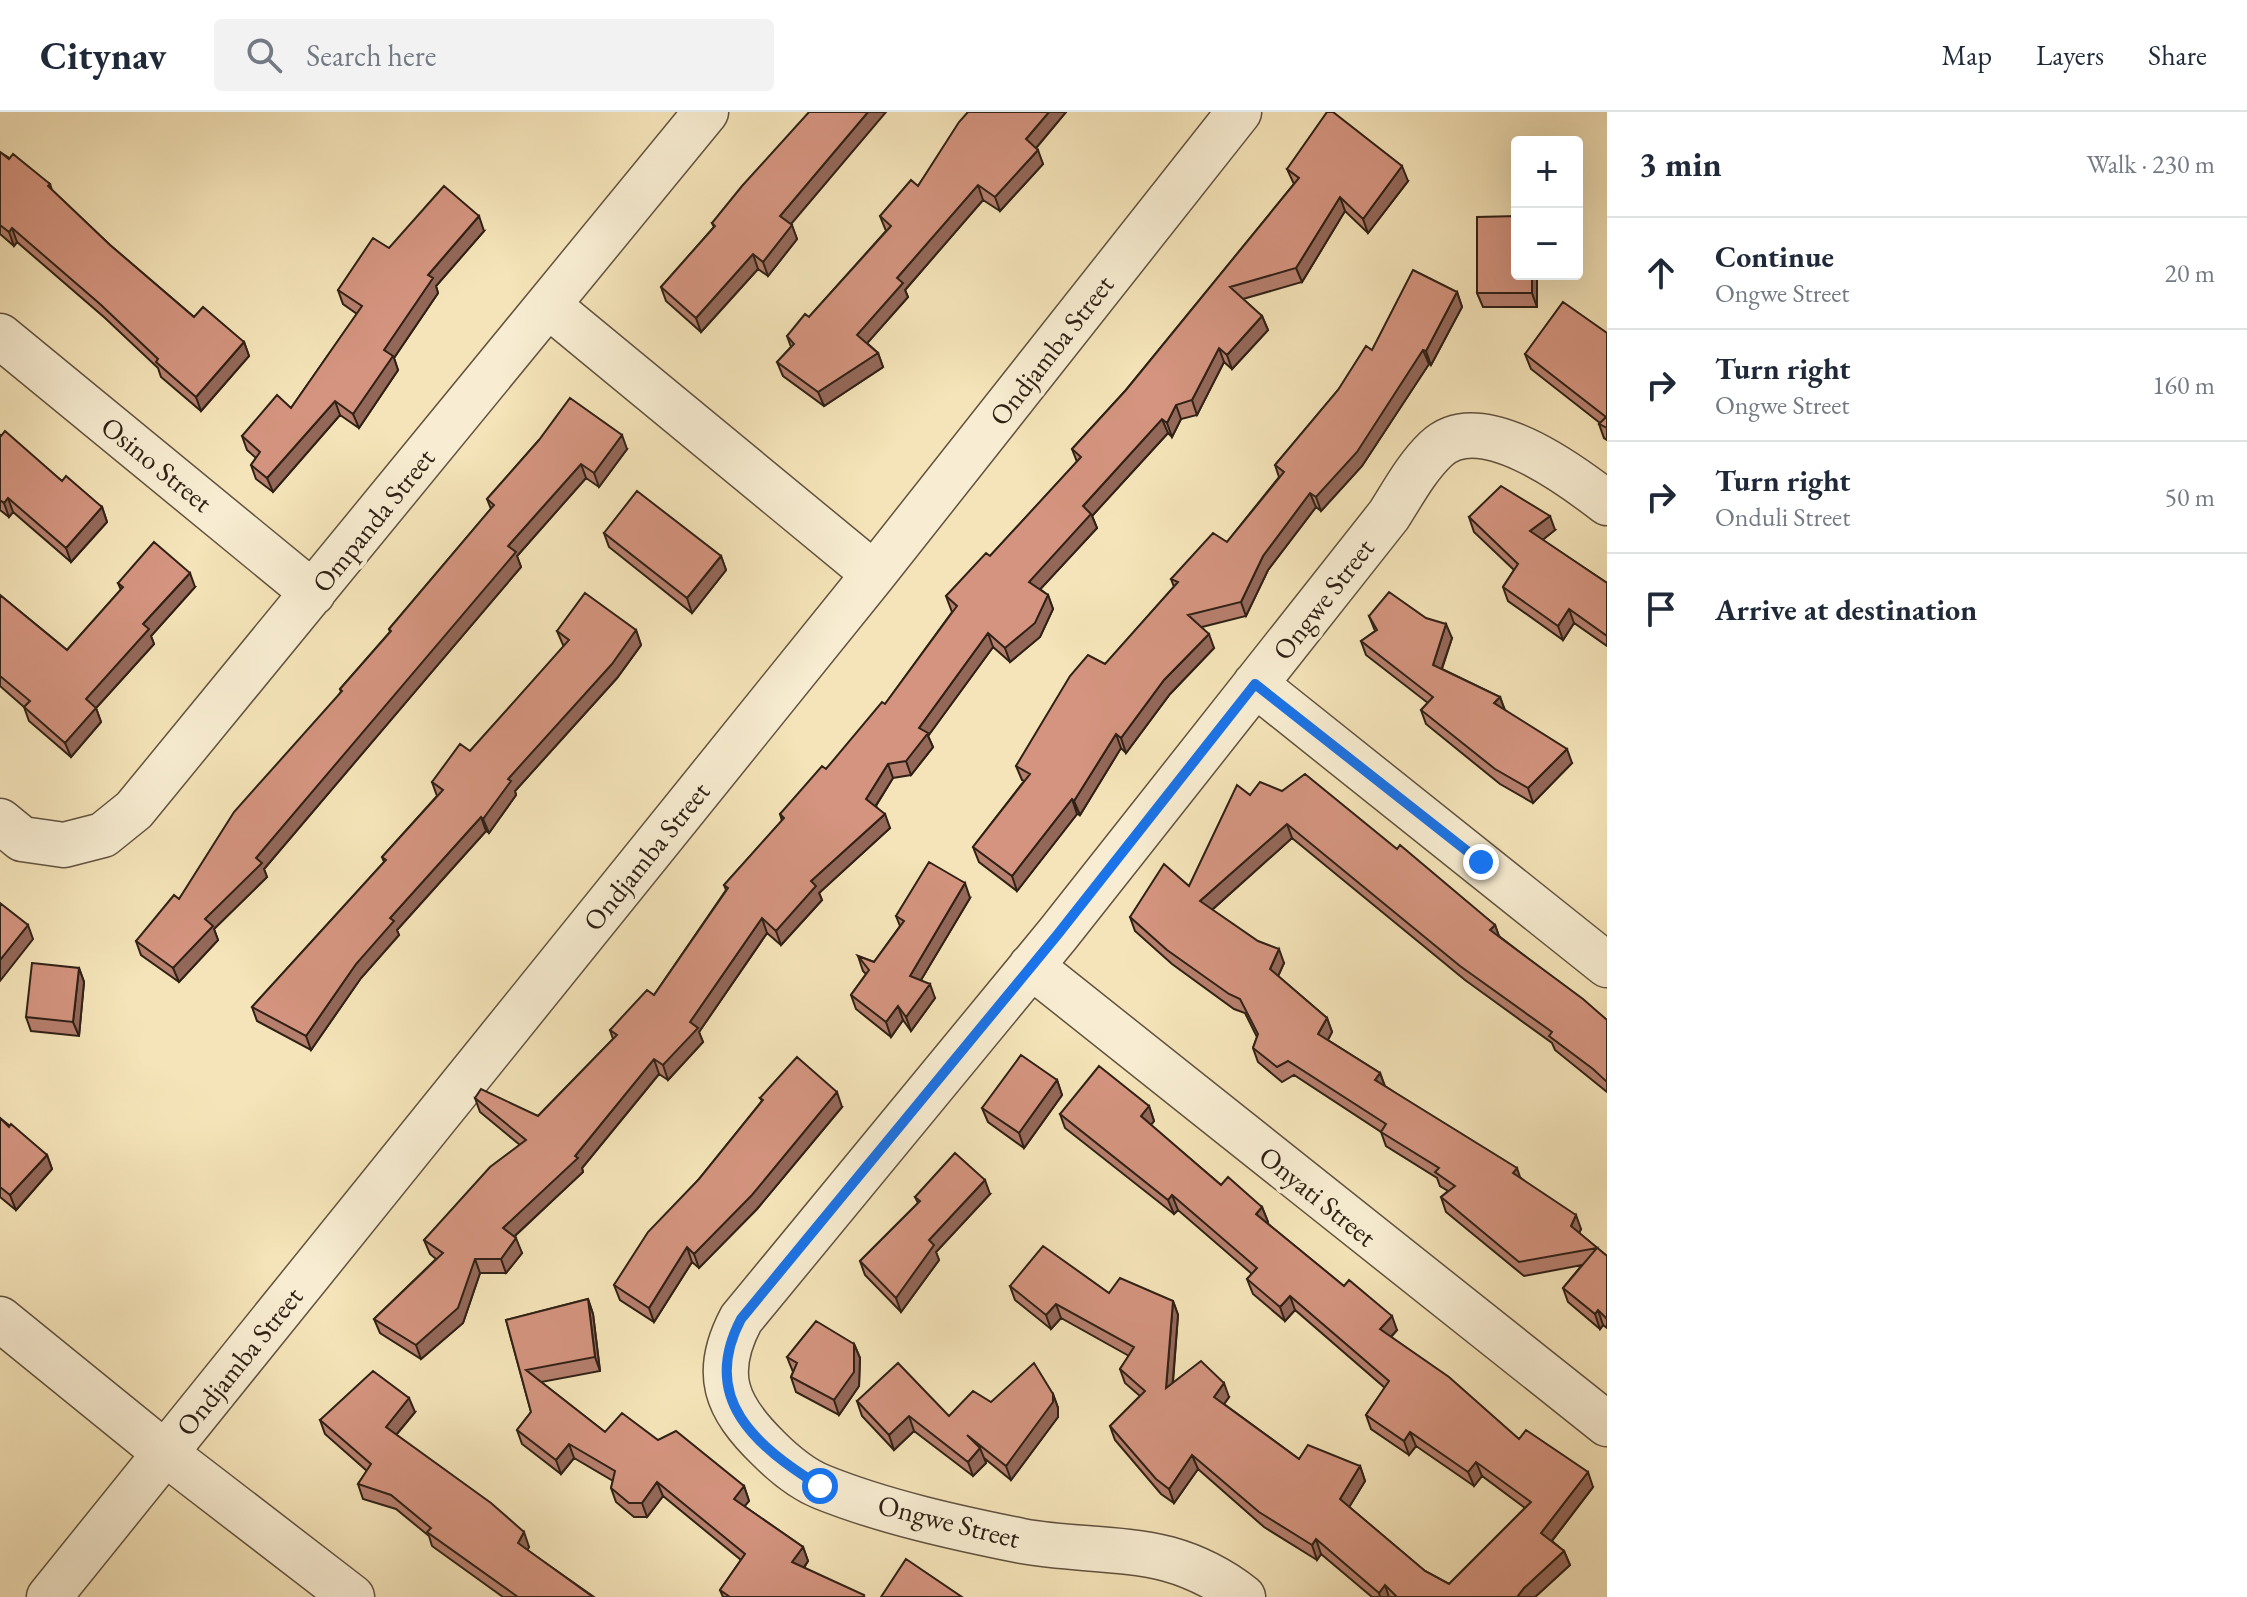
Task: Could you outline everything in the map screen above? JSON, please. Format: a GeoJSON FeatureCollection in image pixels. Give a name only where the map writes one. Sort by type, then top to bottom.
{"type":"FeatureCollection","features":[{"type":"Feature","properties":{"kind":"street","name":"Ompanda Street"},"geometry":{"type":"LineString","coordinates":[[0,821],[22,839],[64,845],[103,835],[134,810],[706,112]]}},
{"type":"Feature","properties":{"kind":"street","name":"Ondjamba Street"},"geometry":{"type":"LineString","coordinates":[[49,1597],[874,574],[1239,112]]}},
{"type":"Feature","properties":{"kind":"street"},"geometry":{"type":"LineString","coordinates":[[549,306],[874,574]]}},
{"type":"Feature","properties":{"kind":"street","name":"Osino Street"},"geometry":{"type":"LineString","coordinates":[[0,336],[313,593]]}},
{"type":"Feature","properties":{"kind":"street","name":"Ongwe Street"},"geometry":{"type":"LineString","coordinates":[[1243,1597],[1216,1576],[1166,1558],[1024,1541],[894,1509],[820,1486],[783,1463],[743,1424],[728,1399],[726,1368],[729,1342],[741,1319],[1031,966],[1255,684],[1437,447],[1460,438],[1507,441],[1529,450],[1607,503]]}},
{"type":"Feature","properties":{"kind":"street"},"geometry":{"type":"LineString","coordinates":[[1255,684],[1607,965]]}},
{"type":"Feature","properties":{"kind":"street","name":"Onyati Street"},"geometry":{"type":"LineString","coordinates":[[1031,966],[1607,1424]]}},
{"type":"Feature","properties":{"kind":"street"},"geometry":{"type":"LineString","coordinates":[[0,1319],[165,1453],[352,1597]]}},
{"type":"Feature","properties":{"kind":"building"},"geometry":{"type":"Polygon","coordinates":[[[809,112],[868,112],[780,216],[792,225],[763,262],[753,254],[696,318],[661,287],[715,226],[712,223],[742,186],[809,112]]]}},
{"type":"Feature","properties":{"kind":"building"},"geometry":{"type":"Polygon","coordinates":[[[968,112],[1049,112],[1026,139],[1038,150],[995,197],[978,185],[897,278],[903,283],[857,335],[878,353],[818,392],[777,362],[794,344],[787,336],[805,314],[809,317],[891,226],[880,216],[911,180],[918,186],[968,112]]]}},
{"type":"Feature","properties":{"kind":"building"},"geometry":{"type":"Polygon","coordinates":[[[1327,112],[1333,112],[1402,166],[1363,219],[1340,197],[1296,268],[1230,287],[1262,316],[1227,355],[1219,348],[1192,400],[1176,405],[1167,423],[1162,419],[1083,506],[1091,514],[1029,582],[1048,595],[1035,623],[1005,648],[988,633],[919,728],[928,733],[906,761],[888,764],[866,799],[885,814],[811,881],[816,886],[776,931],[762,918],[690,1022],[698,1028],[663,1065],[654,1059],[575,1156],[578,1158],[503,1228],[516,1238],[501,1259],[475,1259],[458,1308],[416,1345],[374,1319],[443,1253],[424,1240],[490,1167],[526,1140],[475,1098],[481,1089],[538,1116],[617,1035],[610,1030],[647,990],[654,995],[728,888],[724,885],[784,818],[780,814],[822,766],[826,769],[882,702],[885,704],[957,606],[946,596],[986,553],[990,556],[1081,457],[1072,449],[1126,390],[1299,178],[1287,169],[1327,112]]]}},
{"type":"Feature","properties":{"kind":"building"},"geometry":{"type":"Polygon","coordinates":[[[0,152],[9,159],[13,154],[50,184],[48,186],[110,245],[194,317],[203,307],[244,342],[196,397],[156,362],[158,359],[100,304],[12,228],[9,232],[0,225],[0,152]]]}},
{"type":"Feature","properties":{"kind":"building"},"geometry":{"type":"Polygon","coordinates":[[[444,186],[479,216],[428,275],[433,278],[384,350],[393,356],[353,414],[335,401],[267,478],[251,465],[260,452],[242,436],[277,395],[291,408],[362,306],[338,290],[373,238],[389,248],[444,186]]]}},
{"type":"Feature","properties":{"kind":"building"},"geometry":{"type":"Polygon","coordinates":[[[1511,216],[1511,280],[1532,280],[1532,293],[1477,293],[1477,217],[1511,216]]]}},
{"type":"Feature","properties":{"kind":"building"},"geometry":{"type":"Polygon","coordinates":[[[1413,270],[1457,292],[1426,351],[1423,350],[1357,452],[1316,497],[1310,493],[1263,556],[1241,602],[1188,615],[1209,634],[1164,680],[1121,738],[1116,734],[1074,801],[1072,799],[1012,876],[973,847],[1030,774],[1016,766],[1070,676],[1088,655],[1105,664],[1178,582],[1171,579],[1213,533],[1227,542],[1284,472],[1275,465],[1338,390],[1366,346],[1372,350],[1413,270]]]}},
{"type":"Feature","properties":{"kind":"building"},"geometry":{"type":"Polygon","coordinates":[[[1563,302],[1607,333],[1607,428],[1599,424],[1606,417],[1525,354],[1563,302]]]}},
{"type":"Feature","properties":{"kind":"building"},"geometry":{"type":"Polygon","coordinates":[[[570,398],[622,435],[594,473],[581,464],[508,546],[516,552],[256,858],[262,863],[205,919],[213,926],[173,968],[136,941],[174,895],[179,899],[234,812],[342,691],[340,689],[391,631],[389,629],[494,505],[487,499],[539,440],[570,398]]]}},
{"type":"Feature","properties":{"kind":"building"},"geometry":{"type":"Polygon","coordinates":[[[5,431],[62,481],[66,476],[102,507],[66,548],[8,498],[4,503],[0,500],[0,435],[5,431]]]}},
{"type":"Feature","properties":{"kind":"building"},"geometry":{"type":"Polygon","coordinates":[[[1501,486],[1550,516],[1530,531],[1607,583],[1607,636],[1569,609],[1558,626],[1503,587],[1518,564],[1469,517],[1501,486]]]}},
{"type":"Feature","properties":{"kind":"building"},"geometry":{"type":"Polygon","coordinates":[[[637,491],[721,556],[687,598],[604,533],[637,491]]]}},
{"type":"Feature","properties":{"kind":"building"},"geometry":{"type":"Polygon","coordinates":[[[154,542],[190,573],[143,624],[149,629],[86,699],[96,708],[65,743],[24,707],[30,701],[0,676],[0,595],[67,650],[123,587],[118,583],[154,542]]]}},
{"type":"Feature","properties":{"kind":"building"},"geometry":{"type":"Polygon","coordinates":[[[1389,592],[1426,618],[1446,624],[1433,665],[1500,697],[1494,703],[1567,749],[1528,788],[1495,769],[1421,710],[1433,697],[1361,641],[1377,630],[1369,616],[1389,592]]]}},
{"type":"Feature","properties":{"kind":"building"},"geometry":{"type":"Polygon","coordinates":[[[585,593],[636,630],[612,664],[508,779],[511,781],[483,819],[481,817],[390,918],[394,921],[356,964],[306,1036],[252,1007],[386,860],[382,857],[443,790],[432,782],[460,744],[470,751],[569,640],[557,631],[585,593]]]}},
{"type":"Feature","properties":{"kind":"building"},"geometry":{"type":"Polygon","coordinates":[[[1305,774],[1397,849],[1400,845],[1495,925],[1490,930],[1607,1020],[1607,1082],[1549,1036],[1552,1032],[1460,966],[1287,824],[1200,901],[1258,941],[1279,949],[1270,969],[1327,1018],[1318,1034],[1380,1073],[1375,1080],[1517,1168],[1513,1173],[1576,1215],[1571,1226],[1607,1256],[1607,1319],[1598,1310],[1595,1314],[1563,1288],[1597,1248],[1519,1262],[1441,1197],[1455,1186],[1435,1172],[1439,1168],[1381,1132],[1386,1124],[1288,1061],[1277,1067],[1253,1048],[1258,1034],[1240,999],[1167,950],[1130,917],[1164,864],[1189,886],[1237,785],[1250,795],[1260,782],[1282,791],[1305,774]]]}},
{"type":"Feature","properties":{"kind":"building"},"geometry":{"type":"Polygon","coordinates":[[[929,862],[965,883],[910,976],[930,984],[906,1017],[898,1006],[886,1022],[851,995],[869,970],[858,956],[874,962],[904,921],[896,916],[929,862]]]}},
{"type":"Feature","properties":{"kind":"building"},"geometry":{"type":"Polygon","coordinates":[[[0,903],[28,925],[0,960],[0,903]]]}},
{"type":"Feature","properties":{"kind":"building"},"geometry":{"type":"Polygon","coordinates":[[[32,963],[79,968],[73,1022],[26,1017],[32,963]]]}},
{"type":"Feature","properties":{"kind":"building"},"geometry":{"type":"Polygon","coordinates":[[[1021,1055],[1057,1080],[1019,1133],[982,1108],[1021,1055]]]}},
{"type":"Feature","properties":{"kind":"building"},"geometry":{"type":"Polygon","coordinates":[[[797,1057],[837,1092],[752,1195],[694,1254],[687,1247],[649,1308],[614,1285],[648,1232],[699,1179],[763,1100],[760,1098],[797,1057]]]}},
{"type":"Feature","properties":{"kind":"building"},"geometry":{"type":"Polygon","coordinates":[[[1099,1066],[1149,1106],[1141,1116],[1221,1185],[1228,1177],[1262,1207],[1256,1214],[1344,1286],[1349,1280],[1392,1316],[1380,1329],[1449,1377],[1519,1439],[1526,1430],[1588,1472],[1541,1533],[1564,1551],[1517,1597],[1397,1597],[1385,1585],[1379,1593],[1316,1539],[1312,1545],[1259,1512],[1192,1455],[1169,1489],[1156,1479],[1110,1426],[1145,1391],[1120,1369],[1134,1347],[1056,1304],[1046,1315],[1010,1286],[1043,1246],[1109,1293],[1120,1278],[1173,1301],[1166,1388],[1201,1361],[1224,1383],[1214,1397],[1299,1459],[1308,1445],[1360,1466],[1340,1499],[1425,1571],[1449,1584],[1531,1502],[1476,1462],[1468,1472],[1410,1432],[1404,1441],[1366,1415],[1389,1381],[1290,1296],[1280,1307],[1247,1279],[1257,1268],[1172,1195],[1168,1200],[1060,1114],[1099,1066]]]}},
{"type":"Feature","properties":{"kind":"building"},"geometry":{"type":"Polygon","coordinates":[[[0,1118],[47,1155],[10,1195],[0,1187],[0,1118]]]}},
{"type":"Feature","properties":{"kind":"building"},"geometry":{"type":"Polygon","coordinates":[[[955,1153],[985,1180],[929,1240],[934,1245],[896,1298],[860,1261],[920,1201],[915,1197],[955,1153]]]}},
{"type":"Feature","properties":{"kind":"building"},"geometry":{"type":"Polygon","coordinates":[[[588,1299],[595,1357],[526,1370],[605,1432],[622,1413],[658,1440],[676,1431],[744,1486],[734,1499],[803,1547],[792,1562],[863,1597],[730,1597],[720,1590],[745,1554],[657,1482],[642,1503],[629,1503],[611,1488],[615,1471],[569,1444],[556,1460],[517,1430],[531,1412],[506,1320],[588,1299]]]}},
{"type":"Feature","properties":{"kind":"building"},"geometry":{"type":"Polygon","coordinates":[[[816,1321],[854,1344],[854,1372],[834,1400],[791,1377],[797,1363],[787,1357],[816,1321]]]}},
{"type":"Feature","properties":{"kind":"building"},"geometry":{"type":"Polygon","coordinates":[[[898,1363],[949,1416],[973,1391],[991,1402],[1034,1363],[1053,1394],[1053,1402],[1006,1466],[967,1435],[980,1448],[968,1462],[909,1416],[889,1435],[857,1401],[898,1363]]]}},
{"type":"Feature","properties":{"kind":"building"},"geometry":{"type":"Polygon","coordinates":[[[373,1371],[409,1398],[386,1427],[491,1503],[524,1532],[518,1543],[593,1597],[518,1597],[427,1532],[431,1528],[391,1495],[358,1484],[371,1464],[320,1420],[373,1371]]]}},
{"type":"Feature","properties":{"kind":"building"},"geometry":{"type":"Polygon","coordinates":[[[906,1559],[962,1597],[881,1597],[906,1559]]]}},
{"type":"Feature","properties":{"kind":"route"},"geometry":{"type":"LineString","coordinates":[[820,1486],[783,1463],[743,1424],[728,1399],[726,1368],[729,1342],[741,1319],[1058,934],[1255,684],[1481,862]]}}]}
